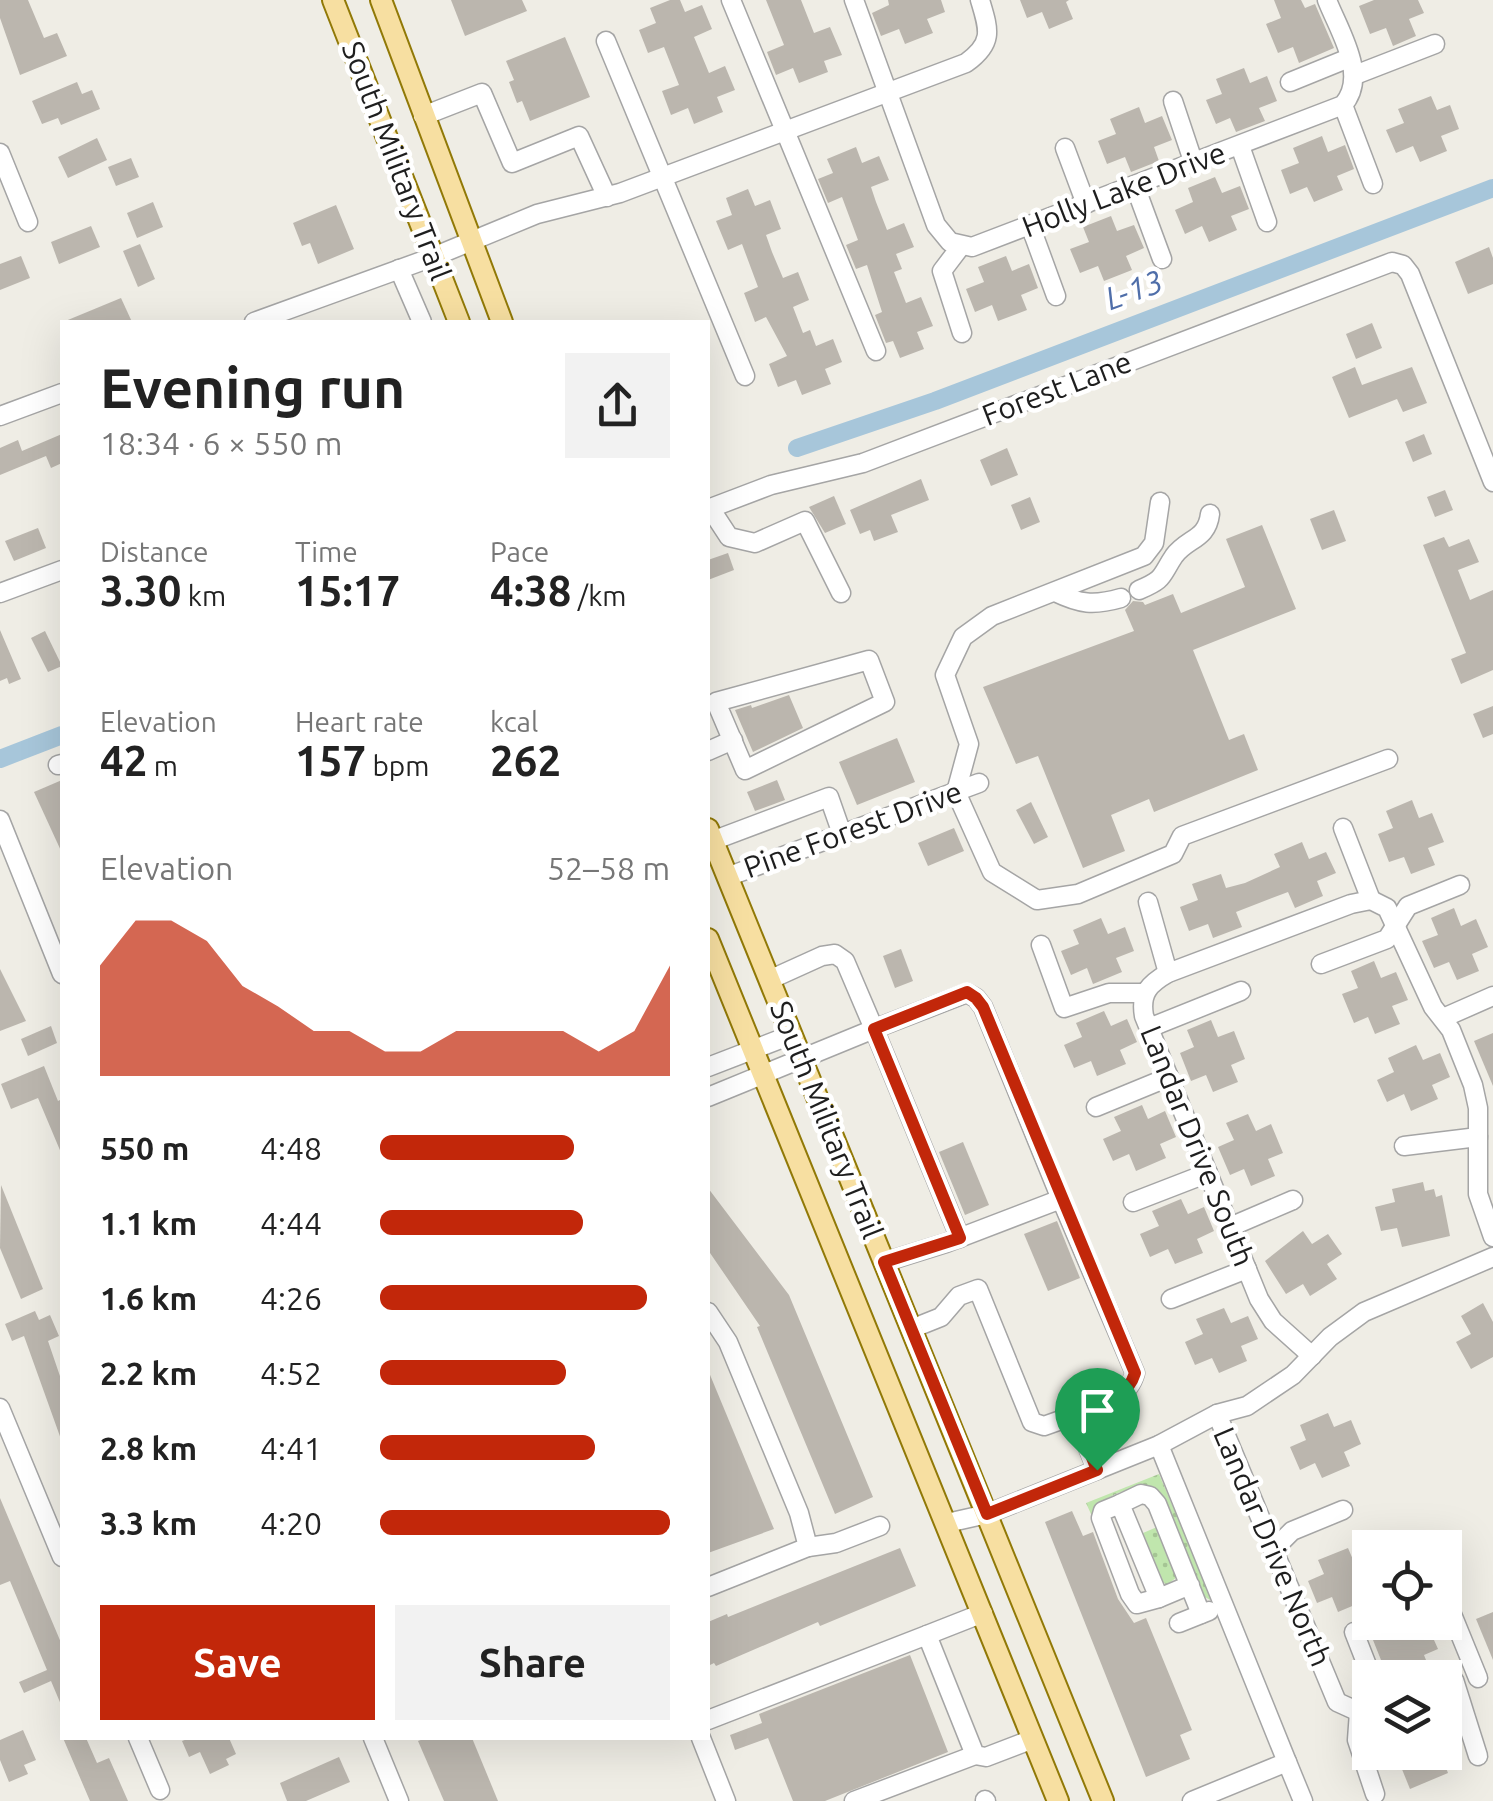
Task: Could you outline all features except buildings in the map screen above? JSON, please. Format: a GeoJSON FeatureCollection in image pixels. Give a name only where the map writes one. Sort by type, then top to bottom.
{"type":"FeatureCollection","features":[{"type":"Feature","properties":{"kind":"main road","name":"South Military Trail"},"geometry":{"type":"LineString","coordinates":[[333,0],[458,320]]}},
{"type":"Feature","properties":{"kind":"main road","name":"South Military Trail"},"geometry":{"type":"LineString","coordinates":[[381,0],[501,320]]}},
{"type":"Feature","properties":{"kind":"main road","name":"South Military Trail"},"geometry":{"type":"LineString","coordinates":[[710,835],[1103,1801]]}},
{"type":"Feature","properties":{"kind":"main road","name":"South Military Trail"},"geometry":{"type":"LineString","coordinates":[[710,943],[1058,1801]]}},
{"type":"Feature","properties":{"kind":"street"},"geometry":{"type":"LineString","coordinates":[[731,0],[876,351]]}},
{"type":"Feature","properties":{"kind":"street"},"geometry":{"type":"LineString","coordinates":[[854,0],[936,225],[950,242],[960,246],[942,271],[962,332]]}},
{"type":"Feature","properties":{"kind":"street"},"geometry":{"type":"LineString","coordinates":[[259,320],[537,214],[606,198],[966,63],[980,53],[988,32],[980,0]]}},
{"type":"Feature","properties":{"kind":"street"},"geometry":{"type":"LineString","coordinates":[[1327,0],[1352,66],[1351,97],[1344,105],[1373,184]]}},
{"type":"Feature","properties":{"kind":"street"},"geometry":{"type":"LineString","coordinates":[[606,41],[745,376]]}},
{"type":"Feature","properties":{"kind":"street"},"geometry":{"type":"LineString","coordinates":[[1290,82],[1435,44]]}},
{"type":"Feature","properties":{"kind":"street"},"geometry":{"type":"LineString","coordinates":[[423,116],[482,92],[512,162],[579,136],[606,198]]}},
{"type":"Feature","properties":{"kind":"street"},"geometry":{"type":"LineString","coordinates":[[1173,101],[1194,164]]}},
{"type":"Feature","properties":{"kind":"street","name":"Holly Lake Drive"},"geometry":{"type":"LineString","coordinates":[[960,246],[972,247],[1344,105]]}},
{"type":"Feature","properties":{"kind":"street"},"geometry":{"type":"LineString","coordinates":[[1240,146],[1267,222]]}},
{"type":"Feature","properties":{"kind":"street"},"geometry":{"type":"LineString","coordinates":[[1064,148],[1086,204]]}},
{"type":"Feature","properties":{"kind":"street"},"geometry":{"type":"LineString","coordinates":[[0,153],[28,222]]}},
{"type":"Feature","properties":{"kind":"street"},"geometry":{"type":"LineString","coordinates":[[1135,186],[1162,259]]}},
{"type":"Feature","properties":{"kind":"street"},"geometry":{"type":"LineString","coordinates":[[1030,225],[1056,296]]}},
{"type":"Feature","properties":{"kind":"street","name":"Forest Lane"},"geometry":{"type":"LineString","coordinates":[[710,508],[771,485],[863,463],[1392,262],[1403,265],[1410,274],[1493,482]]}},
{"type":"Feature","properties":{"kind":"street"},"geometry":{"type":"LineString","coordinates":[[399,269],[421,320]]}},
{"type":"Feature","properties":{"kind":"street"},"geometry":{"type":"LineString","coordinates":[[0,416],[60,394]]}},
{"type":"Feature","properties":{"kind":"street"},"geometry":{"type":"LineString","coordinates":[[1160,502],[1154,543],[1144,556],[992,616],[964,637],[945,676],[969,744],[956,792],[992,872],[1037,900],[1078,894],[1173,854],[1182,836],[1388,759]]}},
{"type":"Feature","properties":{"kind":"street"},"geometry":{"type":"LineString","coordinates":[[710,509],[729,536],[755,543],[805,521],[841,594]]}},
{"type":"Feature","properties":{"kind":"street"},"geometry":{"type":"LineString","coordinates":[[1139,590],[1167,572],[1175,554],[1205,533],[1210,514]]}},
{"type":"Feature","properties":{"kind":"street"},"geometry":{"type":"LineString","coordinates":[[0,593],[60,571]]}},
{"type":"Feature","properties":{"kind":"street"},"geometry":{"type":"LineString","coordinates":[[1055,592],[1078,603],[1121,598]]}},
{"type":"Feature","properties":{"kind":"street"},"geometry":{"type":"LineString","coordinates":[[869,660],[885,702],[745,770],[733,740],[716,702],[869,660]]}},
{"type":"Feature","properties":{"kind":"street"},"geometry":{"type":"LineString","coordinates":[[710,750],[733,740]]}},
{"type":"Feature","properties":{"kind":"street","name":"Pine Forest Drive"},"geometry":{"type":"LineString","coordinates":[[727,877],[979,784]]}},
{"type":"Feature","properties":{"kind":"street"},"geometry":{"type":"LineString","coordinates":[[710,835],[829,797],[842,834]]}},
{"type":"Feature","properties":{"kind":"street"},"geometry":{"type":"LineString","coordinates":[[0,820],[60,969]]}},
{"type":"Feature","properties":{"kind":"street"},"geometry":{"type":"LineString","coordinates":[[1343,828],[1371,900],[1387,908],[1396,924],[1425,993],[1452,1030],[1473,1085],[1483,1124],[1478,1194],[1492,1231]]}},
{"type":"Feature","properties":{"kind":"street"},"geometry":{"type":"LineString","coordinates":[[1320,964],[1387,939],[1408,906],[1460,884]]}},
{"type":"Feature","properties":{"kind":"street","name":"Landar Drive South"},"geometry":{"type":"LineString","coordinates":[[1312,1356],[1273,1322],[1247,1269],[1142,1005],[1151,983],[1168,974],[1351,904],[1371,900]]}},
{"type":"Feature","properties":{"kind":"street"},"geometry":{"type":"LineString","coordinates":[[1148,902],[1168,974]]}},
{"type":"Feature","properties":{"kind":"street"},"geometry":{"type":"LineString","coordinates":[[1041,946],[1064,1008],[1109,993],[1144,993]]}},
{"type":"Feature","properties":{"kind":"street"},"geometry":{"type":"LineString","coordinates":[[769,980],[822,956],[835,954],[845,961],[960,1238]]}},
{"type":"Feature","properties":{"kind":"street"},"geometry":{"type":"LineString","coordinates":[[1149,1028],[1240,991]]}},
{"type":"Feature","properties":{"kind":"street"},"geometry":{"type":"LineString","coordinates":[[710,1097],[967,992],[976,998],[1135,1373],[1131,1387],[1114,1400],[1044,1426],[1032,1422],[978,1289],[960,1296],[941,1317],[912,1328]]}},
{"type":"Feature","properties":{"kind":"street"},"geometry":{"type":"LineString","coordinates":[[1443,1018],[1493,996]]}},
{"type":"Feature","properties":{"kind":"street"},"geometry":{"type":"LineString","coordinates":[[712,1067],[792,1035]]}},
{"type":"Feature","properties":{"kind":"street"},"geometry":{"type":"LineString","coordinates":[[1096,1107],[1169,1078]]}},
{"type":"Feature","properties":{"kind":"street"},"geometry":{"type":"LineString","coordinates":[[1404,1146],[1483,1124]]}},
{"type":"Feature","properties":{"kind":"street"},"geometry":{"type":"LineString","coordinates":[[1133,1202],[1208,1173]]}},
{"type":"Feature","properties":{"kind":"street"},"geometry":{"type":"LineString","coordinates":[[884,1262],[960,1238],[1060,1198]]}},
{"type":"Feature","properties":{"kind":"street"},"geometry":{"type":"LineString","coordinates":[[1230,1227],[1293,1200]]}},
{"type":"Feature","properties":{"kind":"street"},"geometry":{"type":"LineString","coordinates":[[947,1523],[987,1514],[1158,1445],[1217,1414],[1247,1406],[1272,1392],[1330,1337],[1364,1312],[1493,1257]]}},
{"type":"Feature","properties":{"kind":"street"},"geometry":{"type":"LineString","coordinates":[[1172,1299],[1247,1269]]}},
{"type":"Feature","properties":{"kind":"street"},"geometry":{"type":"LineString","coordinates":[[710,1315],[728,1342],[799,1514],[808,1547]]}},
{"type":"Feature","properties":{"kind":"street"},"geometry":{"type":"LineString","coordinates":[[0,1408],[60,1552]]}},
{"type":"Feature","properties":{"kind":"street","name":"Landar Drive North"},"geometry":{"type":"LineString","coordinates":[[1217,1414],[1337,1702],[1352,1707]]}},
{"type":"Feature","properties":{"kind":"street"},"geometry":{"type":"LineString","coordinates":[[1075,1415],[1097,1470]]}},
{"type":"Feature","properties":{"kind":"street"},"geometry":{"type":"LineString","coordinates":[[1158,1445],[1303,1801]]}},
{"type":"Feature","properties":{"kind":"street"},"geometry":{"type":"LineString","coordinates":[[1190,1585],[1159,1598],[1120,1504],[1141,1494],[1154,1499],[1190,1585],[1201,1614]]}},
{"type":"Feature","properties":{"kind":"street"},"geometry":{"type":"LineString","coordinates":[[1273,1550],[1292,1531],[1343,1510]]}},
{"type":"Feature","properties":{"kind":"street"},"geometry":{"type":"LineString","coordinates":[[710,1586],[808,1547],[836,1543],[880,1526]]}},
{"type":"Feature","properties":{"kind":"street"},"geometry":{"type":"LineString","coordinates":[[1179,1622],[1224,1605]]}},
{"type":"Feature","properties":{"kind":"street"},"geometry":{"type":"LineString","coordinates":[[710,1719],[982,1612]]}},
{"type":"Feature","properties":{"kind":"street"},"geometry":{"type":"LineString","coordinates":[[1462,1630],[1485,1675]]}},
{"type":"Feature","properties":{"kind":"street"},"geometry":{"type":"LineString","coordinates":[[927,1635],[975,1755]]}},
{"type":"Feature","properties":{"kind":"street"},"geometry":{"type":"LineString","coordinates":[[1462,1714],[1478,1756]]}},
{"type":"Feature","properties":{"kind":"street"},"geometry":{"type":"LineString","coordinates":[[854,1801],[975,1755],[986,1757],[1033,1739]]}},
{"type":"Feature","properties":{"kind":"street"},"geometry":{"type":"LineString","coordinates":[[139,1740],[160,1790]]}},
{"type":"Feature","properties":{"kind":"street"},"geometry":{"type":"LineString","coordinates":[[374,1740],[399,1801]]}},
{"type":"Feature","properties":{"kind":"street"},"geometry":{"type":"LineString","coordinates":[[701,1740],[726,1801]]}},
{"type":"Feature","properties":{"kind":"street"},"geometry":{"type":"LineString","coordinates":[[1192,1801],[1288,1762]]}},
{"type":"Feature","properties":{"kind":"street"},"geometry":{"type":"LineString","coordinates":[[1367,1770],[1375,1794]]}},
{"type":"Feature","properties":{"kind":"green space"},"geometry":{"type":"Polygon","coordinates":[[[1159,1474],[1210,1600],[1205,1597],[1166,1502],[1157,1490],[1132,1489],[1114,1495],[1093,1510],[1095,1523],[1086,1503],[1159,1474]]]}},
{"type":"Feature","properties":{"kind":"green space"},"geometry":{"type":"Polygon","coordinates":[[[1157,1527],[1177,1577],[1167,1585],[1143,1533],[1157,1527]]]}},
{"type":"Feature","properties":{"kind":"waterway","name":"L-13"},"geometry":{"type":"LineString","coordinates":[[797,448],[935,401],[1493,188]]}},
{"type":"Feature","properties":{"kind":"waterway","name":"L-13"},"geometry":{"type":"LineString","coordinates":[[0,759],[60,736]]}},
{"type":"Feature","properties":{"kind":"route"},"geometry":{"type":"LineString","coordinates":[[967,992],[983,1007],[1135,1373],[1131,1387],[1114,1400],[1075,1415],[1097,1470],[987,1514],[884,1262],[960,1238],[874,1029],[967,992]]}}]}
